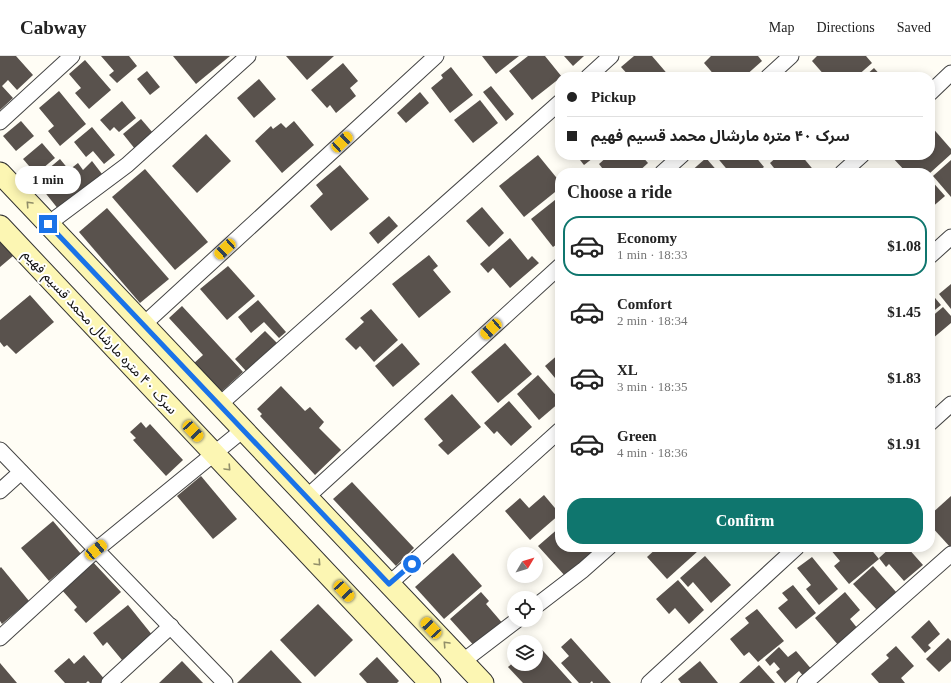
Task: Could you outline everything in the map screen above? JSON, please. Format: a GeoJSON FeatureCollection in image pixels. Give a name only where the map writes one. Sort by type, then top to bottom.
{"type":"FeatureCollection","features":[{"type":"Feature","properties":{"kind":"street"},"geometry":{"type":"LineString","coordinates":[[0,122],[72,56]]}},
{"type":"Feature","properties":{"kind":"street"},"geometry":{"type":"LineString","coordinates":[[48,224],[127,165],[248,56]]}},
{"type":"Feature","properties":{"kind":"street"},"geometry":{"type":"LineString","coordinates":[[143,325],[436,56]]}},
{"type":"Feature","properties":{"kind":"street"},"geometry":{"type":"LineString","coordinates":[[593,72],[611,56]]}},
{"type":"Feature","properties":{"kind":"street"},"geometry":{"type":"LineString","coordinates":[[773,72],[791,56]]}},
{"type":"Feature","properties":{"kind":"street"},"geometry":{"type":"LineString","coordinates":[[935,88],[951,74]]}},
{"type":"Feature","properties":{"kind":"street"},"geometry":{"type":"LineString","coordinates":[[219,405],[555,106]]}},
{"type":"Feature","properties":{"kind":"street"},"geometry":{"type":"LineString","coordinates":[[668,168],[676,160]]}},
{"type":"Feature","properties":{"kind":"street"},"geometry":{"type":"LineString","coordinates":[[848,168],[856,160]]}},
{"type":"Feature","properties":{"kind":"street"},"geometry":{"type":"LineString","coordinates":[[0,173],[482,683]]}},
{"type":"Feature","properties":{"kind":"street","name":"سرک ۴۰ متره مارشال محمد قسیم فهیم"},"geometry":{"type":"LineString","coordinates":[[0,226],[430,683]]}},
{"type":"Feature","properties":{"kind":"street"},"geometry":{"type":"LineString","coordinates":[[935,251],[951,237]]}},
{"type":"Feature","properties":{"kind":"street"},"geometry":{"type":"LineString","coordinates":[[307,497],[555,271]]}},
{"type":"Feature","properties":{"kind":"street"},"geometry":{"type":"LineString","coordinates":[[935,418],[951,404]]}},
{"type":"Feature","properties":{"kind":"street"},"geometry":{"type":"LineString","coordinates":[[0,638],[96,550],[243,430]]}},
{"type":"Feature","properties":{"kind":"street"},"geometry":{"type":"LineString","coordinates":[[389,584],[555,435]]}},
{"type":"Feature","properties":{"kind":"street"},"geometry":{"type":"LineString","coordinates":[[0,450],[225,683]]}},
{"type":"Feature","properties":{"kind":"street"},"geometry":{"type":"LineString","coordinates":[[0,491],[21,472]]}},
{"type":"Feature","properties":{"kind":"street"},"geometry":{"type":"LineString","coordinates":[[543,601],[583,570],[603,552]]}},
{"type":"Feature","properties":{"kind":"street"},"geometry":{"type":"LineString","coordinates":[[649,683],[792,552]]}},
{"type":"Feature","properties":{"kind":"street"},"geometry":{"type":"LineString","coordinates":[[805,683],[951,554]]}},
{"type":"Feature","properties":{"kind":"street"},"geometry":{"type":"LineString","coordinates":[[108,683],[171,626]]}},
{"type":"Feature","properties":{"kind":"street"},"geometry":{"type":"LineString","coordinates":[[462,662],[508,627]]}},
{"type":"Feature","properties":{"kind":"building"},"geometry":{"type":"Polygon","coordinates":[[[0,56],[16,56],[33,75],[17,90],[8,80],[2,86],[13,98],[0,110],[0,56]]]}},
{"type":"Feature","properties":{"kind":"building"},"geometry":{"type":"Polygon","coordinates":[[[101,56],[129,56],[137,66],[117,83],[109,75],[114,71],[101,56]]]}},
{"type":"Feature","properties":{"kind":"building"},"geometry":{"type":"Polygon","coordinates":[[[173,56],[230,56],[196,84],[173,56]]]}},
{"type":"Feature","properties":{"kind":"building"},"geometry":{"type":"Polygon","coordinates":[[[286,56],[334,56],[307,80],[286,56]]]}},
{"type":"Feature","properties":{"kind":"building"},"geometry":{"type":"Polygon","coordinates":[[[482,56],[519,56],[496,74],[482,56]]]}},
{"type":"Feature","properties":{"kind":"building"},"geometry":{"type":"Polygon","coordinates":[[[528,56],[545,56],[558,72],[555,72],[555,82],[532,100],[509,71],[528,56]]]}},
{"type":"Feature","properties":{"kind":"building"},"geometry":{"type":"Polygon","coordinates":[[[564,56],[584,56],[573,66],[564,56]]]}},
{"type":"Feature","properties":{"kind":"building"},"geometry":{"type":"Polygon","coordinates":[[[634,56],[652,56],[666,72],[626,72],[621,67],[634,56]]]}},
{"type":"Feature","properties":{"kind":"building"},"geometry":{"type":"Polygon","coordinates":[[[711,56],[758,56],[762,61],[750,72],[712,72],[704,63],[711,56]]]}},
{"type":"Feature","properties":{"kind":"building"},"geometry":{"type":"Polygon","coordinates":[[[817,56],[866,56],[872,63],[862,72],[822,72],[812,61],[817,56]]]}},
{"type":"Feature","properties":{"kind":"building"},"geometry":{"type":"Polygon","coordinates":[[[85,60],[111,90],[89,109],[75,93],[81,88],[69,74],[85,60]]]}},
{"type":"Feature","properties":{"kind":"building"},"geometry":{"type":"Polygon","coordinates":[[[343,63],[358,81],[350,88],[356,96],[336,113],[330,105],[327,108],[311,90],[343,63]]]}},
{"type":"Feature","properties":{"kind":"building"},"geometry":{"type":"Polygon","coordinates":[[[451,67],[473,95],[450,113],[431,88],[443,78],[441,75],[451,67]]]}},
{"type":"Feature","properties":{"kind":"building"},"geometry":{"type":"Polygon","coordinates":[[[874,68],[878,72],[870,72],[874,68]]]}},
{"type":"Feature","properties":{"kind":"building"},"geometry":{"type":"Polygon","coordinates":[[[147,71],[160,87],[150,95],[137,79],[147,71]]]}},
{"type":"Feature","properties":{"kind":"building"},"geometry":{"type":"Polygon","coordinates":[[[259,79],[276,99],[254,118],[237,98],[259,79]]]}},
{"type":"Feature","properties":{"kind":"building"},"geometry":{"type":"Polygon","coordinates":[[[491,86],[514,114],[506,121],[483,92],[491,86]]]}},
{"type":"Feature","properties":{"kind":"building"},"geometry":{"type":"Polygon","coordinates":[[[59,91],[86,124],[60,146],[48,131],[54,126],[39,108],[59,91]]]}},
{"type":"Feature","properties":{"kind":"building"},"geometry":{"type":"Polygon","coordinates":[[[420,92],[429,103],[406,123],[397,113],[420,92]]]}},
{"type":"Feature","properties":{"kind":"building"},"geometry":{"type":"Polygon","coordinates":[[[480,100],[498,123],[473,143],[454,120],[480,100]]]}},
{"type":"Feature","properties":{"kind":"building"},"geometry":{"type":"Polygon","coordinates":[[[122,101],[136,118],[119,132],[114,127],[110,131],[100,120],[122,101]]]}},
{"type":"Feature","properties":{"kind":"building"},"geometry":{"type":"Polygon","coordinates":[[[141,119],[153,133],[135,149],[123,134],[141,119]]]}},
{"type":"Feature","properties":{"kind":"building"},"geometry":{"type":"Polygon","coordinates":[[[21,121],[34,136],[16,151],[3,136],[21,121]]]}},
{"type":"Feature","properties":{"kind":"building"},"geometry":{"type":"Polygon","coordinates":[[[294,121],[314,145],[282,173],[255,141],[271,126],[273,129],[281,123],[286,128],[294,121]]]}},
{"type":"Feature","properties":{"kind":"building"},"geometry":{"type":"Polygon","coordinates":[[[92,127],[115,155],[104,164],[93,151],[86,157],[74,142],[92,127]]]}},
{"type":"Feature","properties":{"kind":"building"},"geometry":{"type":"Polygon","coordinates":[[[935,131],[951,149],[951,154],[935,168],[902,168],[895,160],[935,160],[935,131]]]}},
{"type":"Feature","properties":{"kind":"building"},"geometry":{"type":"Polygon","coordinates":[[[206,134],[231,161],[197,193],[172,166],[206,134]]]}},
{"type":"Feature","properties":{"kind":"building"},"geometry":{"type":"Polygon","coordinates":[[[42,143],[55,158],[36,174],[23,159],[42,143]]]}},
{"type":"Feature","properties":{"kind":"building"},"geometry":{"type":"Polygon","coordinates":[[[538,155],[555,176],[555,192],[524,217],[499,186],[538,155]]]}},
{"type":"Feature","properties":{"kind":"building"},"geometry":{"type":"Polygon","coordinates":[[[60,159],[69,170],[78,163],[83,170],[92,161],[102,174],[59,210],[35,180],[60,159]]]}},
{"type":"Feature","properties":{"kind":"building"},"geometry":{"type":"Polygon","coordinates":[[[580,160],[590,160],[584,165],[580,160]]]}},
{"type":"Feature","properties":{"kind":"building"},"geometry":{"type":"Polygon","coordinates":[[[603,160],[645,160],[648,163],[642,168],[602,168],[599,164],[603,160]]]}},
{"type":"Feature","properties":{"kind":"building"},"geometry":{"type":"Polygon","coordinates":[[[704,160],[708,160],[715,168],[695,168],[704,160]]]}},
{"type":"Feature","properties":{"kind":"building"},"geometry":{"type":"Polygon","coordinates":[[[719,160],[758,160],[764,167],[763,168],[726,168],[719,160]]]}},
{"type":"Feature","properties":{"kind":"building"},"geometry":{"type":"Polygon","coordinates":[[[773,160],[805,160],[812,168],[774,168],[770,163],[773,160]]]}},
{"type":"Feature","properties":{"kind":"building"},"geometry":{"type":"Polygon","coordinates":[[[951,160],[951,197],[935,178],[935,174],[951,160]]]}},
{"type":"Feature","properties":{"kind":"building"},"geometry":{"type":"Polygon","coordinates":[[[340,165],[369,199],[331,231],[310,206],[323,194],[316,185],[340,165]]]}},
{"type":"Feature","properties":{"kind":"building"},"geometry":{"type":"Polygon","coordinates":[[[145,169],[208,242],[175,270],[112,197],[145,169]]]}},
{"type":"Feature","properties":{"kind":"building"},"geometry":{"type":"Polygon","coordinates":[[[935,185],[945,196],[935,205],[935,185]]]}},
{"type":"Feature","properties":{"kind":"building"},"geometry":{"type":"Polygon","coordinates":[[[555,200],[555,246],[553,247],[531,219],[555,200]]]}},
{"type":"Feature","properties":{"kind":"building"},"geometry":{"type":"Polygon","coordinates":[[[482,207],[504,233],[489,247],[466,221],[482,207]]]}},
{"type":"Feature","properties":{"kind":"building"},"geometry":{"type":"Polygon","coordinates":[[[107,208],[169,279],[140,303],[79,232],[107,208]]]}},
{"type":"Feature","properties":{"kind":"building"},"geometry":{"type":"Polygon","coordinates":[[[389,216],[398,226],[378,244],[369,233],[389,216]]]}},
{"type":"Feature","properties":{"kind":"building"},"geometry":{"type":"Polygon","coordinates":[[[0,235],[2,243],[13,256],[0,267],[0,235]]]}},
{"type":"Feature","properties":{"kind":"building"},"geometry":{"type":"Polygon","coordinates":[[[510,238],[528,260],[532,256],[539,263],[510,288],[493,268],[488,273],[480,264],[510,238]]]}},
{"type":"Feature","properties":{"kind":"building"},"geometry":{"type":"Polygon","coordinates":[[[429,255],[438,266],[433,270],[451,292],[419,318],[392,284],[429,255]]]}},
{"type":"Feature","properties":{"kind":"building"},"geometry":{"type":"Polygon","coordinates":[[[228,266],[255,296],[227,320],[200,289],[228,266]]]}},
{"type":"Feature","properties":{"kind":"building"},"geometry":{"type":"Polygon","coordinates":[[[951,284],[951,309],[939,294],[951,284]]]}},
{"type":"Feature","properties":{"kind":"building"},"geometry":{"type":"Polygon","coordinates":[[[30,295],[54,322],[16,354],[7,345],[4,347],[0,342],[0,320],[30,295]]]}},
{"type":"Feature","properties":{"kind":"building"},"geometry":{"type":"Polygon","coordinates":[[[935,298],[941,305],[935,310],[935,298]]]}},
{"type":"Feature","properties":{"kind":"building"},"geometry":{"type":"Polygon","coordinates":[[[258,300],[286,332],[279,338],[264,322],[251,333],[238,317],[258,300]]]}},
{"type":"Feature","properties":{"kind":"building"},"geometry":{"type":"Polygon","coordinates":[[[182,306],[243,372],[220,393],[193,364],[203,355],[169,318],[182,306]]]}},
{"type":"Feature","properties":{"kind":"building"},"geometry":{"type":"Polygon","coordinates":[[[943,307],[951,316],[951,323],[935,336],[935,314],[943,307]]]}},
{"type":"Feature","properties":{"kind":"building"},"geometry":{"type":"Polygon","coordinates":[[[371,309],[398,340],[374,362],[360,346],[356,350],[345,339],[364,322],[360,318],[371,309]]]}},
{"type":"Feature","properties":{"kind":"building"},"geometry":{"type":"Polygon","coordinates":[[[265,331],[277,343],[246,371],[235,359],[265,331]]]}},
{"type":"Feature","properties":{"kind":"building"},"geometry":{"type":"Polygon","coordinates":[[[402,343],[420,364],[393,387],[375,366],[402,343]]]}},
{"type":"Feature","properties":{"kind":"building"},"geometry":{"type":"Polygon","coordinates":[[[505,343],[532,374],[498,403],[471,372],[505,343]]]}},
{"type":"Feature","properties":{"kind":"building"},"geometry":{"type":"Polygon","coordinates":[[[555,357],[555,378],[545,366],[555,357]]]}},
{"type":"Feature","properties":{"kind":"building"},"geometry":{"type":"Polygon","coordinates":[[[538,375],[555,394],[555,406],[539,420],[517,394],[538,375]]]}},
{"type":"Feature","properties":{"kind":"building"},"geometry":{"type":"Polygon","coordinates":[[[281,386],[305,411],[310,407],[324,422],[319,428],[341,450],[315,475],[260,416],[262,414],[257,409],[281,386]]]}},
{"type":"Feature","properties":{"kind":"building"},"geometry":{"type":"Polygon","coordinates":[[[452,394],[481,427],[448,455],[438,445],[443,441],[424,419],[452,394]]]}},
{"type":"Feature","properties":{"kind":"building"},"geometry":{"type":"Polygon","coordinates":[[[509,401],[532,427],[511,446],[497,431],[494,434],[484,423],[509,401]]]}},
{"type":"Feature","properties":{"kind":"building"},"geometry":{"type":"Polygon","coordinates":[[[141,422],[146,428],[150,424],[183,460],[166,476],[133,440],[136,438],[130,432],[141,422]]]}},
{"type":"Feature","properties":{"kind":"building"},"geometry":{"type":"Polygon","coordinates":[[[201,476],[237,519],[213,539],[177,496],[201,476]]]}},
{"type":"Feature","properties":{"kind":"building"},"geometry":{"type":"Polygon","coordinates":[[[352,482],[414,548],[396,566],[333,499],[352,482]]]}},
{"type":"Feature","properties":{"kind":"building"},"geometry":{"type":"Polygon","coordinates":[[[544,495],[555,508],[555,518],[530,540],[505,511],[520,498],[529,508],[544,495]]]}},
{"type":"Feature","properties":{"kind":"building"},"geometry":{"type":"Polygon","coordinates":[[[951,496],[951,548],[935,530],[935,510],[951,496]]]}},
{"type":"Feature","properties":{"kind":"building"},"geometry":{"type":"Polygon","coordinates":[[[53,521],[81,554],[49,581],[21,548],[53,521]]]}},
{"type":"Feature","properties":{"kind":"building"},"geometry":{"type":"Polygon","coordinates":[[[555,531],[555,552],[595,552],[566,577],[543,552],[543,547],[538,546],[555,531]]]}},
{"type":"Feature","properties":{"kind":"building"},"geometry":{"type":"Polygon","coordinates":[[[652,552],[697,552],[667,579],[647,557],[652,552]]]}},
{"type":"Feature","properties":{"kind":"building"},"geometry":{"type":"Polygon","coordinates":[[[832,552],[873,552],[879,559],[849,584],[834,566],[840,561],[832,552]]]}},
{"type":"Feature","properties":{"kind":"building"},"geometry":{"type":"Polygon","coordinates":[[[886,552],[911,552],[923,565],[904,581],[889,564],[886,567],[879,558],[886,552]]]}},
{"type":"Feature","properties":{"kind":"building"},"geometry":{"type":"Polygon","coordinates":[[[453,553],[482,586],[444,619],[415,587],[453,553]]]}},
{"type":"Feature","properties":{"kind":"building"},"geometry":{"type":"Polygon","coordinates":[[[705,556],[731,585],[711,603],[693,582],[688,587],[680,578],[705,556]]]}},
{"type":"Feature","properties":{"kind":"building"},"geometry":{"type":"Polygon","coordinates":[[[812,557],[838,589],[819,605],[806,589],[811,585],[797,568],[812,557]]]}},
{"type":"Feature","properties":{"kind":"building"},"geometry":{"type":"Polygon","coordinates":[[[92,561],[121,592],[86,623],[74,610],[77,607],[61,589],[92,561]]]}},
{"type":"Feature","properties":{"kind":"building"},"geometry":{"type":"Polygon","coordinates":[[[873,566],[897,593],[877,610],[853,584],[873,566]]]}},
{"type":"Feature","properties":{"kind":"building"},"geometry":{"type":"Polygon","coordinates":[[[1,567],[29,601],[2,624],[0,621],[1,567]]]}},
{"type":"Feature","properties":{"kind":"building"},"geometry":{"type":"Polygon","coordinates":[[[678,580],[704,610],[689,624],[675,608],[669,614],[656,599],[678,580]]]}},
{"type":"Feature","properties":{"kind":"building"},"geometry":{"type":"Polygon","coordinates":[[[793,585],[816,613],[796,629],[778,608],[788,600],[782,593],[793,585]]]}},
{"type":"Feature","properties":{"kind":"building"},"geometry":{"type":"Polygon","coordinates":[[[481,592],[489,601],[486,604],[504,625],[477,649],[450,619],[481,592]]]}},
{"type":"Feature","properties":{"kind":"building"},"geometry":{"type":"Polygon","coordinates":[[[845,592],[860,610],[850,619],[858,629],[839,646],[815,618],[845,592]]]}},
{"type":"Feature","properties":{"kind":"building"},"geometry":{"type":"Polygon","coordinates":[[[318,604],[353,640],[315,677],[280,640],[318,604]]]}},
{"type":"Feature","properties":{"kind":"building"},"geometry":{"type":"Polygon","coordinates":[[[128,605],[153,636],[122,660],[107,642],[103,646],[93,633],[128,605]]]}},
{"type":"Feature","properties":{"kind":"building"},"geometry":{"type":"Polygon","coordinates":[[[757,609],[784,641],[758,662],[749,652],[744,656],[730,639],[749,623],[745,618],[757,609]]]}},
{"type":"Feature","properties":{"kind":"building"},"geometry":{"type":"Polygon","coordinates":[[[929,620],[940,634],[928,645],[931,648],[925,653],[911,637],[929,620]]]}},
{"type":"Feature","properties":{"kind":"building"},"geometry":{"type":"Polygon","coordinates":[[[571,638],[611,683],[593,683],[592,681],[590,683],[579,683],[561,663],[569,656],[561,647],[571,638]]]}},
{"type":"Feature","properties":{"kind":"building"},"geometry":{"type":"Polygon","coordinates":[[[948,638],[951,641],[951,661],[939,672],[926,659],[948,638]]]}},
{"type":"Feature","properties":{"kind":"building"},"geometry":{"type":"Polygon","coordinates":[[[896,646],[914,666],[901,678],[905,683],[879,683],[871,674],[889,658],[886,655],[896,646]]]}},
{"type":"Feature","properties":{"kind":"building"},"geometry":{"type":"Polygon","coordinates":[[[779,647],[788,657],[796,651],[813,671],[805,678],[799,671],[785,683],[776,672],[780,669],[774,662],[770,666],[765,660],[779,647]]]}},
{"type":"Feature","properties":{"kind":"building"},"geometry":{"type":"Polygon","coordinates":[[[271,650],[302,683],[237,683],[271,650]]]}},
{"type":"Feature","properties":{"kind":"building"},"geometry":{"type":"Polygon","coordinates":[[[543,651],[572,683],[523,683],[512,671],[543,671],[543,651]]]}},
{"type":"Feature","properties":{"kind":"building"},"geometry":{"type":"Polygon","coordinates":[[[84,655],[106,681],[104,683],[90,683],[88,681],[86,683],[65,683],[54,671],[69,658],[74,664],[84,655]]]}},
{"type":"Feature","properties":{"kind":"building"},"geometry":{"type":"Polygon","coordinates":[[[377,657],[399,681],[397,683],[367,683],[359,674],[377,657]]]}},
{"type":"Feature","properties":{"kind":"building"},"geometry":{"type":"Polygon","coordinates":[[[182,661],[203,683],[159,683],[182,661]]]}},
{"type":"Feature","properties":{"kind":"building"},"geometry":{"type":"Polygon","coordinates":[[[700,661],[718,683],[681,683],[678,679],[700,661]]]}},
{"type":"Feature","properties":{"kind":"building"},"geometry":{"type":"Polygon","coordinates":[[[0,663],[17,683],[0,683],[0,663]]]}},
{"type":"Feature","properties":{"kind":"building"},"geometry":{"type":"Polygon","coordinates":[[[759,665],[775,683],[739,683],[759,665]]]}},
{"type":"Feature","properties":{"kind":"route"},"geometry":{"type":"LineString","coordinates":[[48,224],[389,584],[412,564]]}}]}
